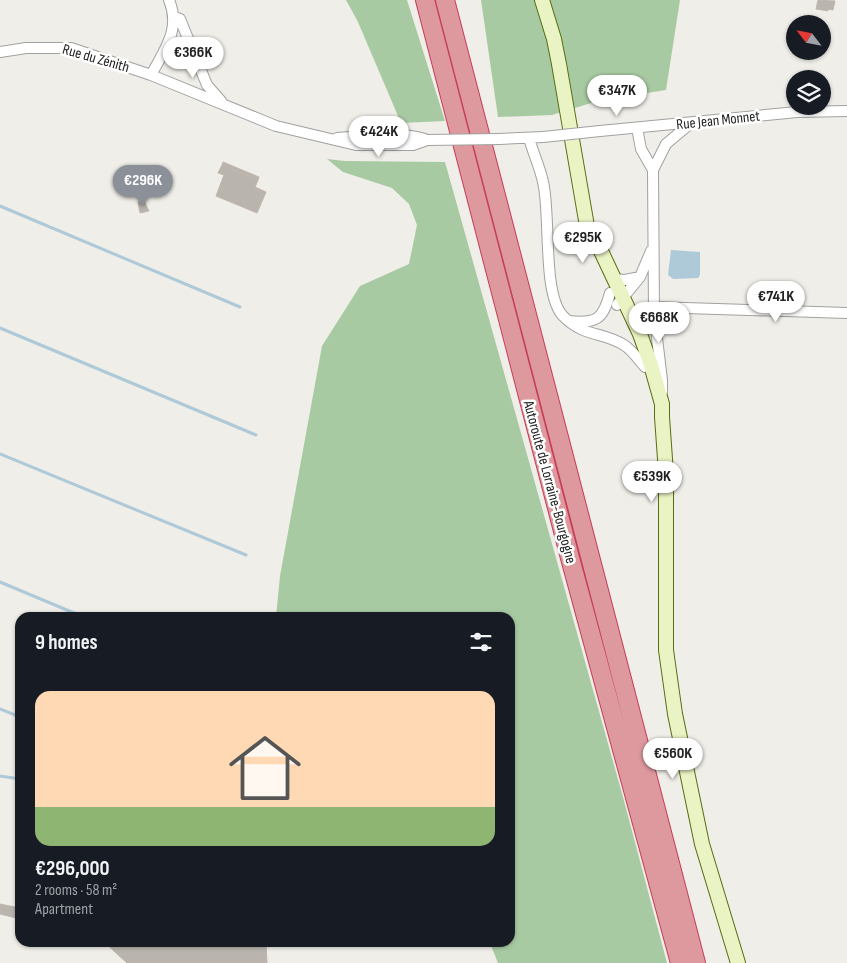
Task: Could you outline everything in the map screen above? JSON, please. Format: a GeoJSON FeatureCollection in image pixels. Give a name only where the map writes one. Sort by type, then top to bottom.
{"type":"FeatureCollection","features":[{"type":"Feature","properties":{"kind":"highway","name":"Autoroute de Lorraine-Bourgogne"},"geometry":{"type":"LineString","coordinates":[[425,0],[570,558],[680,963]]}},
{"type":"Feature","properties":{"kind":"highway","name":"Autoroute de Lorraine-Bourgogne"},"geometry":{"type":"LineString","coordinates":[[445,0],[696,963]]}},
{"type":"Feature","properties":{"kind":"street"},"geometry":{"type":"LineString","coordinates":[[151,74],[174,29],[174,17],[169,0]]}},
{"type":"Feature","properties":{"kind":"street"},"geometry":{"type":"LineString","coordinates":[[542,0],[554,39],[586,224],[593,252],[640,334],[652,365],[662,411]]}},
{"type":"Feature","properties":{"kind":"street"},"geometry":{"type":"LineString","coordinates":[[174,17],[180,19],[207,85],[225,105]]}},
{"type":"Feature","properties":{"kind":"street","name":"Rue du Zénith"},"geometry":{"type":"LineString","coordinates":[[0,52],[45,46],[71,48],[151,74],[276,126],[356,145],[413,145],[427,140],[499,139]]}},
{"type":"Feature","properties":{"kind":"street","name":"Rue Jean Monnet"},"geometry":{"type":"LineString","coordinates":[[499,139],[543,137],[797,112],[847,111]]}},
{"type":"Feature","properties":{"kind":"street"},"geometry":{"type":"LineString","coordinates":[[652,170],[666,144],[692,122]]}},
{"type":"Feature","properties":{"kind":"street"},"geometry":{"type":"LineString","coordinates":[[637,128],[641,149],[652,170],[654,308],[662,380],[666,473],[666,650],[674,714],[702,844],[738,963]]}},
{"type":"Feature","properties":{"kind":"street"},"geometry":{"type":"LineString","coordinates":[[529,138],[543,182],[552,291],[559,311],[582,330],[626,345],[645,367]]}},
{"type":"Feature","properties":{"kind":"street"},"geometry":{"type":"LineString","coordinates":[[616,294],[640,277],[654,240]]}},
{"type":"Feature","properties":{"kind":"street"},"geometry":{"type":"LineString","coordinates":[[570,321],[581,322],[599,317],[606,310],[625,280],[640,277]]}},
{"type":"Feature","properties":{"kind":"street"},"geometry":{"type":"LineString","coordinates":[[616,294],[662,411]]}},
{"type":"Feature","properties":{"kind":"street"},"geometry":{"type":"LineString","coordinates":[[654,308],[847,313]]}},
{"type":"Feature","properties":{"kind":"green space"},"geometry":{"type":"Polygon","coordinates":[[[346,0],[407,0],[445,121],[401,123],[358,22],[346,0]]]}},
{"type":"Feature","properties":{"kind":"green space"},"geometry":{"type":"Polygon","coordinates":[[[481,0],[680,0],[666,90],[601,100],[552,115],[498,117],[481,0]]]}},
{"type":"Feature","properties":{"kind":"green space"},"geometry":{"type":"Polygon","coordinates":[[[327,159],[345,161],[445,162],[623,797],[667,963],[498,963],[492,947],[515,947],[515,612],[276,612],[280,576],[322,346],[360,286],[409,264],[417,225],[409,204],[392,188],[343,172],[327,159]]]}},
{"type":"Feature","properties":{"kind":"water"},"geometry":{"type":"Polygon","coordinates":[[[671,250],[700,252],[700,275],[698,278],[673,279],[668,275],[671,250]]]}},
{"type":"Feature","properties":{"kind":"building"},"geometry":{"type":"Polygon","coordinates":[[[818,0],[835,1],[833,10],[816,9],[818,0]]]}},
{"type":"Feature","properties":{"kind":"building"},"geometry":{"type":"Polygon","coordinates":[[[223,162],[259,177],[258,180],[222,165],[223,162]]]}},
{"type":"Feature","properties":{"kind":"building"},"geometry":{"type":"Polygon","coordinates":[[[222,165],[258,180],[255,187],[266,192],[257,213],[216,196],[224,175],[218,173],[222,165]]]}},
{"type":"Feature","properties":{"kind":"building"},"geometry":{"type":"Polygon","coordinates":[[[144,201],[149,211],[140,213],[138,202],[144,201]]]}},
{"type":"Feature","properties":{"kind":"building"},"geometry":{"type":"Polygon","coordinates":[[[0,904],[15,907],[15,918],[0,914],[0,904]]]}},
{"type":"Feature","properties":{"kind":"building"},"geometry":{"type":"Polygon","coordinates":[[[109,947],[266,947],[267,963],[127,963],[109,947]]]}},
{"type":"Feature","properties":{"kind":"waterway"},"geometry":{"type":"LineString","coordinates":[[0,206],[240,307]]}},
{"type":"Feature","properties":{"kind":"waterway"},"geometry":{"type":"LineString","coordinates":[[0,328],[256,435]]}},
{"type":"Feature","properties":{"kind":"waterway"},"geometry":{"type":"LineString","coordinates":[[0,454],[246,555]]}},
{"type":"Feature","properties":{"kind":"waterway"},"geometry":{"type":"LineString","coordinates":[[0,582],[72,612]]}},
{"type":"Feature","properties":{"kind":"waterway"},"geometry":{"type":"LineString","coordinates":[[0,709],[15,715]]}},
{"type":"Feature","properties":{"kind":"waterway"},"geometry":{"type":"LineString","coordinates":[[0,776],[15,778]]}}]}
